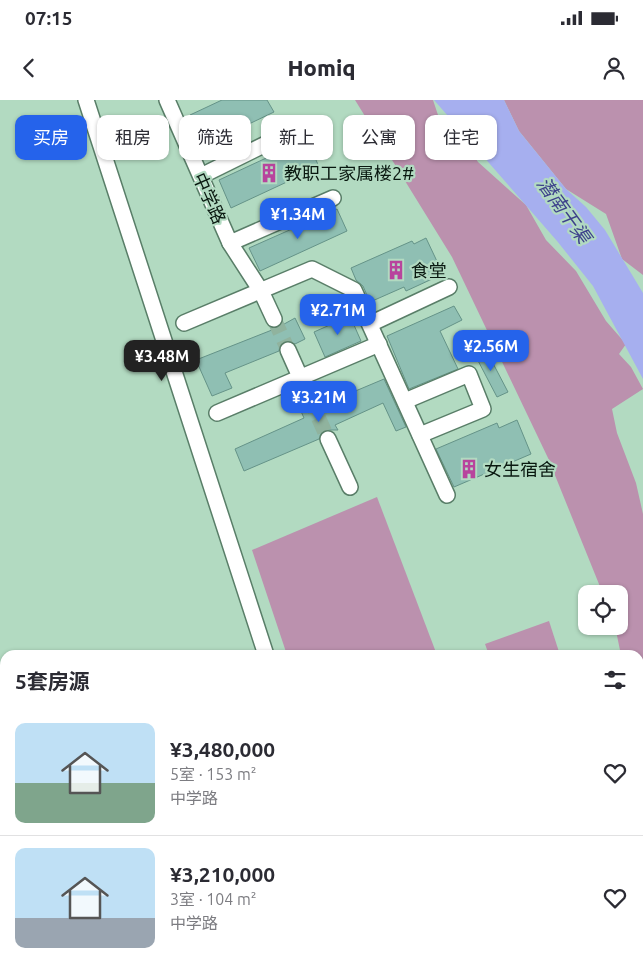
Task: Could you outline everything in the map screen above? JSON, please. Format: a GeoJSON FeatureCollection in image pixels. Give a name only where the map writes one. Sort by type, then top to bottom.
{"type":"FeatureCollection","features":[{"type":"Feature","properties":{"kind":"street"},"geometry":{"type":"LineString","coordinates":[[86,100],[264,650]]}},
{"type":"Feature","properties":{"kind":"street","name":"中学路"},"geometry":{"type":"LineString","coordinates":[[167,100],[230,243],[261,292],[274,319]]}},
{"type":"Feature","properties":{"kind":"street"},"geometry":{"type":"LineString","coordinates":[[201,176],[261,146]]}},
{"type":"Feature","properties":{"kind":"street"},"geometry":{"type":"LineString","coordinates":[[230,243],[333,198]]}},
{"type":"Feature","properties":{"kind":"street"},"geometry":{"type":"LineString","coordinates":[[184,323],[312,269],[354,290],[447,494]]}},
{"type":"Feature","properties":{"kind":"street"},"geometry":{"type":"LineString","coordinates":[[370,324],[449,287]]}},
{"type":"Feature","properties":{"kind":"street"},"geometry":{"type":"LineString","coordinates":[[218,413],[379,344]]}},
{"type":"Feature","properties":{"kind":"street"},"geometry":{"type":"LineString","coordinates":[[288,350],[309,397]]}},
{"type":"Feature","properties":{"kind":"street"},"geometry":{"type":"LineString","coordinates":[[405,402],[469,374],[483,409],[420,435]]}},
{"type":"Feature","properties":{"kind":"street"},"geometry":{"type":"LineString","coordinates":[[328,439],[350,486]]}},
{"type":"Feature","properties":{"kind":"shaded area"},"geometry":{"type":"Polygon","coordinates":[[[355,100],[433,100],[438,115],[425,115],[425,160],[477,160],[526,205],[546,240],[576,271],[606,321],[626,344],[619,354],[631,367],[643,389],[612,409],[617,433],[636,483],[643,514],[643,650],[620,650],[617,635],[628,635],[628,585],[599,585],[548,458],[452,257],[392,160],[415,160],[415,115],[364,115],[355,100]]]}},
{"type":"Feature","properties":{"kind":"shaded area"},"geometry":{"type":"Polygon","coordinates":[[[504,100],[643,100],[643,275],[622,259],[606,214],[566,189],[519,131],[504,100]]]}},
{"type":"Feature","properties":{"kind":"shaded area"},"geometry":{"type":"Polygon","coordinates":[[[377,497],[435,650],[285,650],[252,550],[377,497]]]}},
{"type":"Feature","properties":{"kind":"shaded area"},"geometry":{"type":"Polygon","coordinates":[[[549,621],[558,650],[487,650],[485,644],[549,621]]]}},
{"type":"Feature","properties":{"kind":"water","name":"潜南干渠"},"geometry":{"type":"Polygon","coordinates":[[[434,100],[504,100],[519,131],[566,189],[586,207],[605,230],[643,293],[643,379],[593,286],[557,241],[486,160],[497,160],[497,115],[447,115],[434,100]]]}},
{"type":"Feature","properties":{"kind":"building"},"geometry":{"type":"Polygon","coordinates":[[[222,100],[267,100],[274,112],[268,115],[261,115],[261,118],[251,123],[251,115],[190,115],[222,100]]]}},
{"type":"Feature","properties":{"kind":"building","name":"教职工家属楼2#"},"geometry":{"type":"Polygon","coordinates":[[[262,160],[316,160],[319,167],[231,208],[219,180],[262,160]]]}},
{"type":"Feature","properties":{"kind":"building"},"geometry":{"type":"Polygon","coordinates":[[[337,209],[347,231],[260,271],[249,248],[337,209]]]}},
{"type":"Feature","properties":{"kind":"building","name":"食堂"},"geometry":{"type":"Polygon","coordinates":[[[426,238],[443,274],[406,291],[404,287],[370,302],[363,286],[356,280],[351,268],[412,241],[414,244],[426,238]]]}},
{"type":"Feature","properties":{"kind":"building"},"geometry":{"type":"Polygon","coordinates":[[[454,306],[462,320],[440,331],[458,369],[409,389],[387,336],[454,306]]]}},
{"type":"Feature","properties":{"kind":"building"},"geometry":{"type":"Polygon","coordinates":[[[350,316],[361,341],[325,357],[314,332],[350,316]]]}},
{"type":"Feature","properties":{"kind":"building"},"geometry":{"type":"Polygon","coordinates":[[[295,318],[305,339],[295,344],[285,341],[280,345],[279,351],[225,373],[232,388],[212,396],[196,360],[277,328],[295,318]]]}},
{"type":"Feature","properties":{"kind":"building"},"geometry":{"type":"Polygon","coordinates":[[[485,348],[508,392],[497,397],[474,353],[485,348]]]}},
{"type":"Feature","properties":{"kind":"building"},"geometry":{"type":"Polygon","coordinates":[[[384,379],[406,427],[396,431],[383,403],[335,425],[338,430],[325,430],[319,439],[244,471],[235,449],[304,418],[299,407],[303,404],[313,405],[318,397],[323,395],[334,400],[384,379]]]}},
{"type":"Feature","properties":{"kind":"building","name":"女生宿舍"},"geometry":{"type":"Polygon","coordinates":[[[517,420],[531,454],[454,487],[436,449],[497,423],[499,428],[517,420]]]}},
{"type":"Feature","properties":{"kind":"tunnel"},"geometry":{"type":"LineString","coordinates":[[274,319],[288,350]]}},
{"type":"Feature","properties":{"kind":"tunnel"},"geometry":{"type":"LineString","coordinates":[[309,397],[328,439]]}},
{"type":"Feature","properties":{"kind":"place","name":"教职工家属楼2#"},"geometry":{"type":"Point","coordinates":[269,173]}},
{"type":"Feature","properties":{"kind":"place","name":"食堂"},"geometry":{"type":"Point","coordinates":[396,270]}},
{"type":"Feature","properties":{"kind":"place","name":"女生宿舍"},"geometry":{"type":"Point","coordinates":[469,469]}}]}
